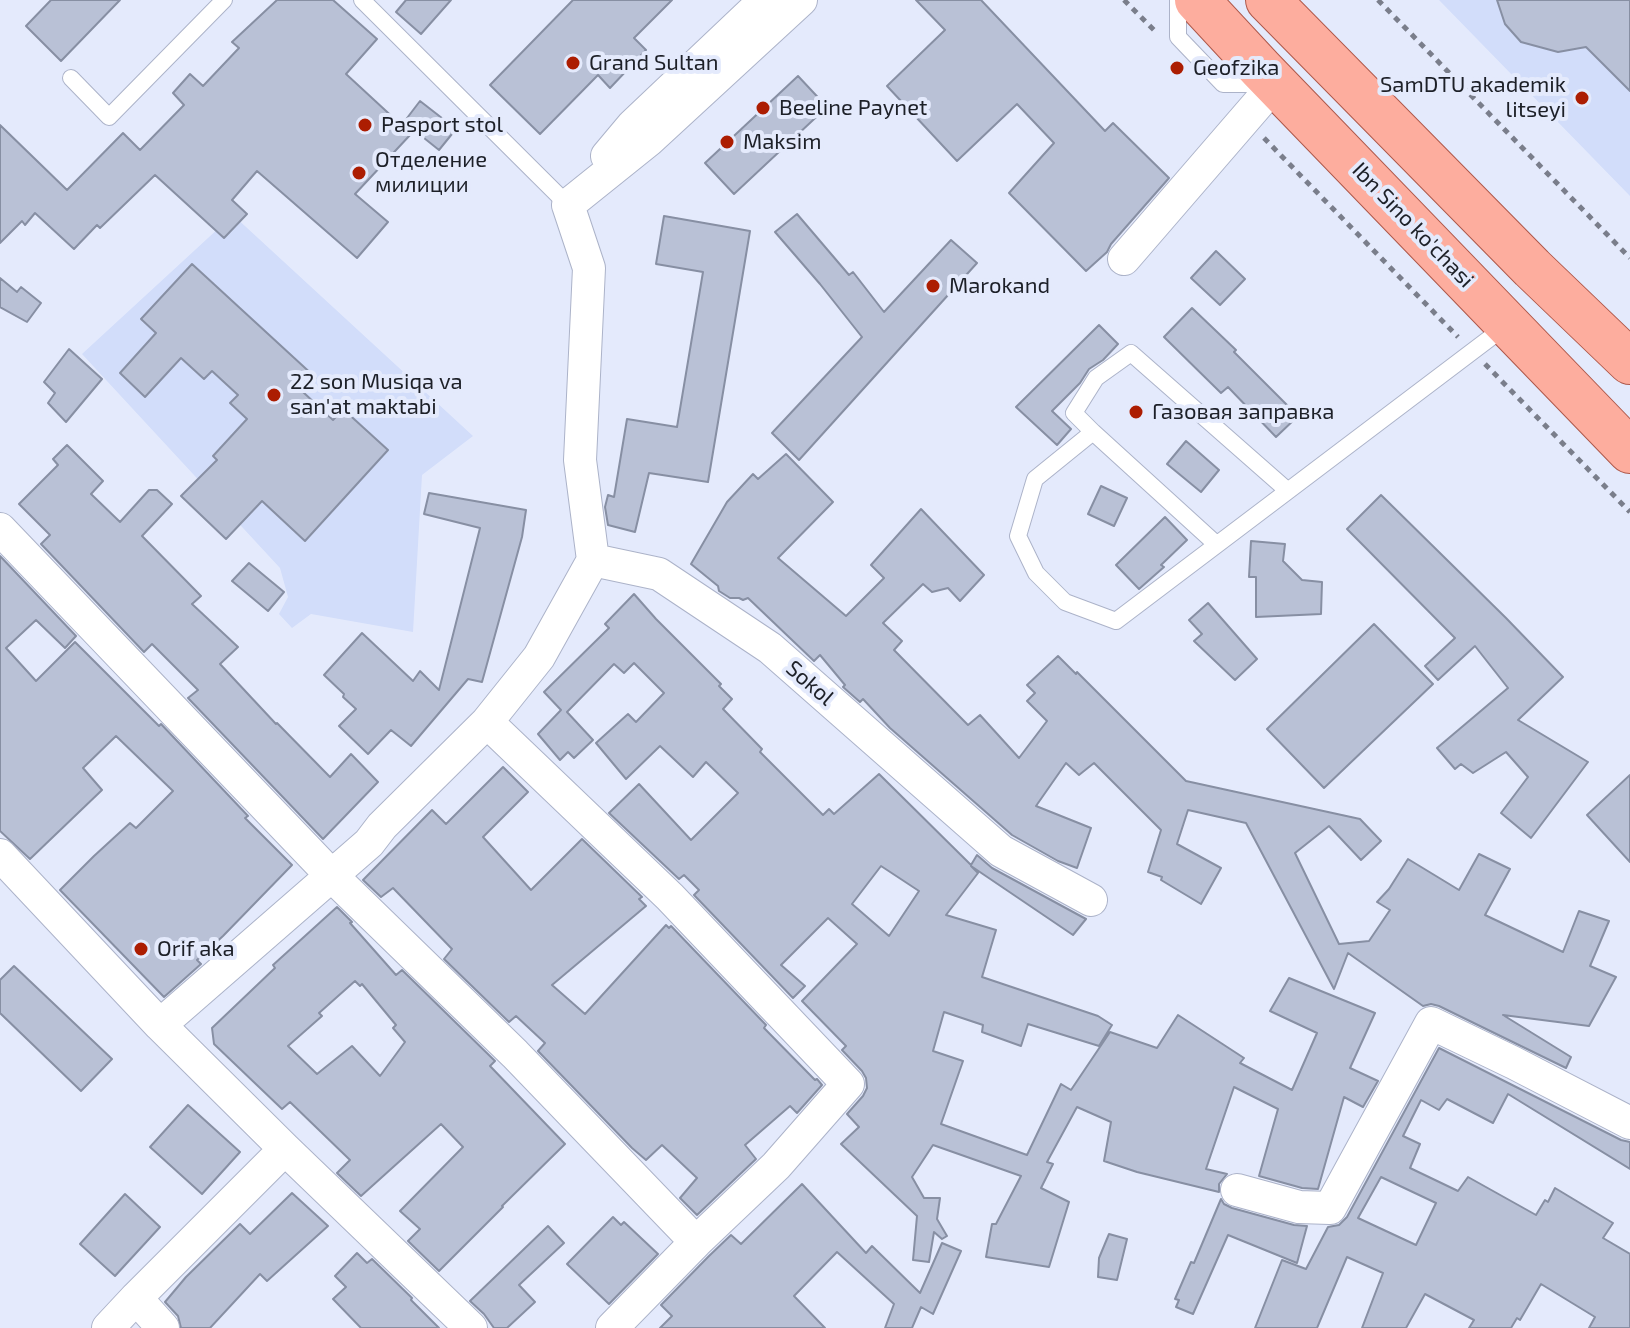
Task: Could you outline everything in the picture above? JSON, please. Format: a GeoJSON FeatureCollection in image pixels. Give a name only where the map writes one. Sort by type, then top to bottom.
{"type":"FeatureCollection","features":[{"type":"Feature","properties":{"kind":"main road","name":"Ibn Sino ko'chasi"},"geometry":{"type":"LineString","coordinates":[[1197,0],[1630,451]]}},
{"type":"Feature","properties":{"kind":"main road"},"geometry":{"type":"LineString","coordinates":[[1268,0],[1532,268],[1630,362]]}},
{"type":"Feature","properties":{"kind":"street"},"geometry":{"type":"LineString","coordinates":[[568,205],[633,125],[765,0]]}},
{"type":"Feature","properties":{"kind":"street"},"geometry":{"type":"LineString","coordinates":[[568,205],[649,140],[801,0]]}},
{"type":"Feature","properties":{"kind":"street"},"geometry":{"type":"LineString","coordinates":[[1124,259],[1276,83]]}},
{"type":"Feature","properties":{"kind":"street"},"geometry":{"type":"LineString","coordinates":[[160,1025],[369,843],[382,826],[487,722],[539,657],[593,560],[580,460],[589,268],[568,205]]}},
{"type":"Feature","properties":{"kind":"street"},"geometry":{"type":"LineString","coordinates":[[0,529],[332,876],[515,1054],[696,1242]]}},
{"type":"Feature","properties":{"kind":"street","name":"Sokol"},"geometry":{"type":"LineString","coordinates":[[593,560],[659,574],[770,648],[1001,851],[1091,900]]}},
{"type":"Feature","properties":{"kind":"street"},"geometry":{"type":"LineString","coordinates":[[487,722],[670,897],[848,1084],[776,1166],[612,1328]]}},
{"type":"Feature","properties":{"kind":"street"},"geometry":{"type":"LineString","coordinates":[[0,855],[160,1025],[471,1328]]}},
{"type":"Feature","properties":{"kind":"street"},"geometry":{"type":"LineString","coordinates":[[1237,1190],[1299,1207],[1330,1208],[1431,1023],[1630,1123]]}},
{"type":"Feature","properties":{"kind":"street"},"geometry":{"type":"LineString","coordinates":[[108,1328],[285,1149]]}},
{"type":"Feature","properties":{"kind":"street"},"geometry":{"type":"LineString","coordinates":[[136,1298],[163,1328]]}},
{"type":"Feature","properties":{"kind":"lane"},"geometry":{"type":"LineString","coordinates":[[71,78],[109,117],[224,0]]}},
{"type":"Feature","properties":{"kind":"lane"},"geometry":{"type":"LineString","coordinates":[[362,0],[568,205]]}},
{"type":"Feature","properties":{"kind":"lane"},"geometry":{"type":"LineString","coordinates":[[1178,0],[1178,37],[1223,84],[1276,83]]}},
{"type":"Feature","properties":{"kind":"lane"},"geometry":{"type":"LineString","coordinates":[[1093,432],[1035,479],[1018,536],[1036,573],[1065,602],[1116,621],[1509,324]]}},
{"type":"Feature","properties":{"kind":"lane"},"geometry":{"type":"LineString","coordinates":[[1216,544],[1074,413],[1096,378],[1131,353],[1288,491]]}},
{"type":"Feature","properties":{"kind":"path"},"geometry":{"type":"LineString","coordinates":[[1124,0],[1162,39]]}},
{"type":"Feature","properties":{"kind":"path"},"geometry":{"type":"LineString","coordinates":[[1378,0],[1630,258]]}},
{"type":"Feature","properties":{"kind":"path"},"geometry":{"type":"LineString","coordinates":[[1245,119],[1630,512]]}},
{"type":"Feature","properties":{"kind":"shaded area","name":"SamDTU akademik litseyi"},"geometry":{"type":"Polygon","coordinates":[[[1439,0],[1630,0],[1630,196],[1439,0]]]}},
{"type":"Feature","properties":{"kind":"shaded area","name":"22 son Musiqa va san'at maktabi"},"geometry":{"type":"Polygon","coordinates":[[[233,215],[473,436],[422,475],[413,632],[311,614],[292,628],[279,614],[288,597],[280,568],[82,354],[233,215]]]}},
{"type":"Feature","properties":{"kind":"building"},"geometry":{"type":"Polygon","coordinates":[[[51,0],[120,0],[61,61],[26,26],[51,0]]]}},
{"type":"Feature","properties":{"kind":"building"},"geometry":{"type":"Polygon","coordinates":[[[277,0],[333,0],[377,39],[346,74],[411,134],[355,194],[388,222],[357,258],[257,171],[232,200],[247,214],[224,238],[155,175],[74,249],[35,213],[25,225],[22,221],[0,243],[0,125],[67,190],[123,133],[140,150],[184,105],[173,93],[190,74],[203,86],[239,48],[232,42],[277,0]]]}},
{"type":"Feature","properties":{"kind":"building"},"geometry":{"type":"Polygon","coordinates":[[[406,0],[451,0],[421,34],[396,12],[406,0]]]}},
{"type":"Feature","properties":{"kind":"building","name":"Grand Sultan"},"geometry":{"type":"Polygon","coordinates":[[[573,0],[672,0],[634,38],[646,50],[610,88],[598,75],[540,134],[490,85],[573,0]]]}},
{"type":"Feature","properties":{"kind":"building"},"geometry":{"type":"Polygon","coordinates":[[[916,0],[981,0],[1105,131],[1113,123],[1169,178],[1107,252],[1086,271],[1009,193],[1054,143],[1017,104],[957,161],[887,86],[945,30],[916,0]]]}},
{"type":"Feature","properties":{"kind":"building"},"geometry":{"type":"Polygon","coordinates":[[[1497,0],[1630,0],[1630,91],[1586,47],[1558,52],[1521,42],[1505,24],[1497,0]]]}},
{"type":"Feature","properties":{"kind":"building"},"geometry":{"type":"Polygon","coordinates":[[[798,76],[827,107],[734,194],[705,163],[798,76]]]}},
{"type":"Feature","properties":{"kind":"building"},"geometry":{"type":"Polygon","coordinates":[[[420,101],[456,129],[439,150],[404,122],[420,101]]]}},
{"type":"Feature","properties":{"kind":"building"},"geometry":{"type":"Polygon","coordinates":[[[797,214],[849,275],[853,272],[884,312],[951,240],[977,263],[799,460],[772,433],[862,337],[775,232],[797,214]]]}},
{"type":"Feature","properties":{"kind":"building"},"geometry":{"type":"Polygon","coordinates":[[[664,216],[750,231],[708,482],[649,473],[635,532],[608,525],[605,507],[608,495],[614,497],[627,419],[677,427],[703,272],[656,264],[664,216]]]}},
{"type":"Feature","properties":{"kind":"building"},"geometry":{"type":"Polygon","coordinates":[[[1216,251],[1245,279],[1220,305],[1191,278],[1216,251]]]}},
{"type":"Feature","properties":{"kind":"building"},"geometry":{"type":"Polygon","coordinates":[[[192,264],[316,378],[303,392],[333,420],[343,409],[388,450],[305,541],[262,501],[226,539],[181,496],[217,460],[213,456],[247,419],[230,403],[238,395],[212,371],[204,379],[181,358],[145,397],[120,373],[156,333],[141,319],[192,264]]]}},
{"type":"Feature","properties":{"kind":"building"},"geometry":{"type":"Polygon","coordinates":[[[0,278],[17,292],[21,287],[41,303],[27,322],[0,307],[0,278]]]}},
{"type":"Feature","properties":{"kind":"building"},"geometry":{"type":"Polygon","coordinates":[[[1192,308],[1298,416],[1276,437],[1228,387],[1221,393],[1164,337],[1192,308]]]}},
{"type":"Feature","properties":{"kind":"building"},"geometry":{"type":"Polygon","coordinates":[[[1099,325],[1118,344],[1089,369],[1080,383],[1052,411],[1071,429],[1057,445],[1016,407],[1099,325]]]}},
{"type":"Feature","properties":{"kind":"building"},"geometry":{"type":"Polygon","coordinates":[[[69,349],[102,379],[66,422],[48,403],[55,393],[44,382],[69,349]]]}},
{"type":"Feature","properties":{"kind":"building"},"geometry":{"type":"Polygon","coordinates":[[[1186,441],[1219,470],[1201,492],[1167,464],[1186,441]]]}},
{"type":"Feature","properties":{"kind":"building"},"geometry":{"type":"Polygon","coordinates":[[[67,445],[103,481],[91,494],[120,522],[149,490],[157,490],[172,504],[142,536],[201,596],[192,604],[238,647],[220,664],[330,777],[351,754],[378,782],[323,839],[188,698],[198,690],[152,644],[144,652],[41,544],[50,535],[19,504],[58,465],[53,459],[67,445]]]}},
{"type":"Feature","properties":{"kind":"building"},"geometry":{"type":"Polygon","coordinates":[[[786,454],[833,502],[778,558],[846,616],[884,578],[871,565],[921,509],[984,575],[960,601],[948,588],[932,592],[923,584],[883,623],[902,641],[894,650],[968,725],[980,715],[1019,758],[1047,721],[1027,701],[1035,693],[1027,685],[1058,656],[1186,781],[1360,819],[1381,841],[1361,860],[1329,826],[1295,853],[1339,944],[1369,941],[1390,910],[1377,902],[1408,859],[1459,890],[1479,854],[1510,869],[1485,915],[1563,952],[1579,911],[1609,921],[1590,966],[1616,977],[1589,1026],[1503,1015],[1571,1057],[1566,1068],[1439,1006],[1423,1006],[1348,953],[1334,989],[1246,823],[1188,810],[1177,844],[1221,868],[1201,904],[1161,880],[1162,877],[1148,872],[1161,830],[1094,763],[1079,775],[1066,763],[1036,806],[1091,828],[1077,868],[1012,835],[890,728],[863,699],[860,702],[843,687],[845,685],[820,655],[814,661],[748,598],[730,598],[691,564],[727,502],[753,474],[758,479],[786,454]]]}},
{"type":"Feature","properties":{"kind":"building"},"geometry":{"type":"Polygon","coordinates":[[[1101,486],[1127,498],[1114,526],[1088,514],[1101,486]]]}},
{"type":"Feature","properties":{"kind":"building"},"geometry":{"type":"Polygon","coordinates":[[[429,493],[526,510],[522,537],[482,682],[468,679],[411,746],[391,730],[368,754],[339,726],[356,709],[324,675],[362,633],[413,681],[420,671],[439,690],[480,528],[424,514],[429,493]]]}},
{"type":"Feature","properties":{"kind":"building"},"geometry":{"type":"Polygon","coordinates":[[[1381,495],[1563,677],[1518,720],[1588,762],[1531,838],[1501,813],[1528,777],[1506,752],[1473,773],[1461,764],[1455,769],[1437,748],[1508,688],[1475,646],[1438,680],[1425,666],[1455,638],[1347,529],[1381,495]]]}},
{"type":"Feature","properties":{"kind":"building"},"geometry":{"type":"Polygon","coordinates":[[[1165,517],[1187,540],[1161,565],[1164,567],[1139,589],[1116,565],[1165,517]]]}},
{"type":"Feature","properties":{"kind":"building"},"geometry":{"type":"Polygon","coordinates":[[[1251,541],[1285,544],[1283,561],[1302,580],[1322,582],[1321,614],[1256,617],[1256,577],[1249,577],[1251,541]]]}},
{"type":"Feature","properties":{"kind":"building"},"geometry":{"type":"Polygon","coordinates":[[[0,556],[76,636],[65,648],[36,620],[6,648],[36,681],[75,642],[159,726],[161,724],[248,816],[245,818],[292,865],[197,960],[201,964],[164,997],[60,890],[130,823],[136,828],[173,791],[116,736],[83,768],[102,790],[30,859],[0,831],[0,556]]]}},
{"type":"Feature","properties":{"kind":"building"},"geometry":{"type":"Polygon","coordinates":[[[249,563],[284,592],[268,611],[232,581],[249,563]]]}},
{"type":"Feature","properties":{"kind":"building"},"geometry":{"type":"Polygon","coordinates":[[[634,594],[721,684],[719,686],[732,699],[723,709],[762,749],[760,752],[823,815],[829,809],[834,814],[879,774],[971,865],[977,855],[992,868],[1086,919],[1073,935],[971,866],[978,873],[946,915],[996,930],[982,977],[1098,1016],[1112,1025],[1099,1046],[1028,1024],[1021,1046],[982,1032],[983,1025],[944,1012],[933,1051],[963,1061],[941,1124],[1027,1155],[1061,1084],[1071,1090],[1110,1032],[1157,1048],[1178,1015],[1244,1058],[1240,1063],[1292,1090],[1317,1033],[1270,1011],[1289,978],[1375,1013],[1350,1068],[1378,1081],[1363,1107],[1344,1097],[1318,1189],[1302,1188],[1259,1176],[1278,1109],[1234,1087],[1206,1169],[1227,1174],[1219,1184],[1219,1192],[1104,1161],[1111,1122],[1077,1107],[1047,1162],[1053,1164],[1041,1188],[1069,1202],[1049,1267],[986,1257],[992,1224],[996,1224],[1021,1176],[933,1145],[912,1177],[924,1198],[940,1198],[937,1219],[947,1236],[942,1239],[934,1232],[929,1262],[913,1260],[917,1216],[841,1144],[859,1127],[847,1114],[863,1096],[867,1088],[866,1078],[842,1050],[846,1046],[802,1001],[857,944],[828,918],[781,965],[805,986],[793,998],[694,895],[699,890],[684,875],[679,879],[609,813],[639,784],[691,840],[738,793],[706,762],[693,777],[660,746],[626,779],[596,743],[628,714],[636,722],[664,693],[634,663],[624,673],[614,664],[567,712],[593,740],[574,758],[568,752],[560,760],[538,734],[561,710],[544,692],[609,628],[605,624],[634,594]],[[881,866],[852,904],[889,936],[919,891],[881,866]]]}},
{"type":"Feature","properties":{"kind":"building"},"geometry":{"type":"Polygon","coordinates":[[[1208,603],[1257,659],[1235,680],[1194,641],[1202,634],[1189,620],[1208,603]]]}},
{"type":"Feature","properties":{"kind":"building"},"geometry":{"type":"Polygon","coordinates":[[[1374,624],[1433,684],[1324,788],[1267,729],[1374,624]]]}},
{"type":"Feature","properties":{"kind":"building"},"geometry":{"type":"Polygon","coordinates":[[[503,767],[528,792],[483,837],[531,890],[582,839],[642,897],[639,899],[646,906],[552,985],[585,1014],[666,925],[671,926],[766,1025],[764,1028],[822,1085],[797,1113],[790,1106],[745,1145],[756,1159],[697,1215],[680,1198],[697,1178],[662,1145],[646,1160],[632,1148],[538,1051],[545,1043],[516,1016],[509,1022],[444,959],[452,949],[393,888],[381,897],[363,880],[432,810],[446,824],[503,767]]]}},
{"type":"Feature","properties":{"kind":"building"},"geometry":{"type":"Polygon","coordinates":[[[1630,775],[1630,862],[1587,815],[1630,775]]]}},
{"type":"Feature","properties":{"kind":"building"},"geometry":{"type":"Polygon","coordinates":[[[337,907],[396,975],[402,970],[495,1061],[490,1066],[565,1144],[439,1271],[408,1241],[420,1229],[400,1211],[463,1147],[441,1124],[361,1196],[337,1173],[350,1160],[290,1102],[282,1109],[214,1044],[212,1028],[275,968],[273,965],[337,907]],[[355,981],[288,1046],[317,1074],[352,1046],[380,1076],[405,1042],[393,1028],[396,1025],[362,984],[360,986],[355,981]]]}},
{"type":"Feature","properties":{"kind":"building"},"geometry":{"type":"Polygon","coordinates":[[[14,966],[112,1059],[81,1091],[0,1013],[0,980],[14,966]]]}},
{"type":"Feature","properties":{"kind":"building"},"geometry":{"type":"Polygon","coordinates":[[[1439,1048],[1630,1142],[1630,1169],[1508,1094],[1493,1123],[1447,1099],[1439,1110],[1421,1100],[1403,1136],[1420,1144],[1410,1168],[1458,1191],[1468,1177],[1536,1215],[1555,1188],[1613,1223],[1603,1238],[1630,1254],[1630,1328],[1589,1328],[1595,1317],[1541,1284],[1520,1320],[1517,1318],[1511,1328],[1469,1328],[1474,1320],[1425,1294],[1406,1328],[1362,1328],[1383,1273],[1347,1257],[1317,1328],[1255,1328],[1282,1260],[1306,1269],[1328,1227],[1339,1225],[1347,1217],[1439,1048]],[[1381,1177],[1358,1218],[1416,1245],[1436,1203],[1381,1177]]]}},
{"type":"Feature","properties":{"kind":"building"},"geometry":{"type":"Polygon","coordinates":[[[188,1105],[240,1152],[202,1194],[150,1147],[188,1105]]]}},
{"type":"Feature","properties":{"kind":"building"},"geometry":{"type":"Polygon","coordinates":[[[802,1184],[866,1253],[872,1246],[920,1293],[942,1243],[961,1251],[933,1314],[921,1307],[912,1328],[885,1328],[894,1304],[837,1252],[794,1296],[825,1328],[660,1328],[672,1316],[661,1305],[709,1256],[731,1235],[741,1244],[802,1184]]]}},
{"type":"Feature","properties":{"kind":"building"},"geometry":{"type":"Polygon","coordinates":[[[292,1193],[328,1226],[267,1281],[260,1274],[210,1328],[181,1328],[178,1316],[165,1302],[240,1224],[250,1234],[292,1193]]]}},
{"type":"Feature","properties":{"kind":"building"},"geometry":{"type":"Polygon","coordinates":[[[125,1194],[160,1227],[115,1276],[80,1244],[125,1194]]]}},
{"type":"Feature","properties":{"kind":"building"},"geometry":{"type":"Polygon","coordinates":[[[1221,1199],[1232,1208],[1307,1226],[1297,1263],[1228,1235],[1193,1314],[1176,1307],[1179,1300],[1175,1299],[1221,1199]]]}},
{"type":"Feature","properties":{"kind":"building"},"geometry":{"type":"Polygon","coordinates":[[[613,1217],[621,1225],[624,1222],[658,1254],[609,1304],[567,1264],[613,1217]]]}},
{"type":"Feature","properties":{"kind":"building"},"geometry":{"type":"Polygon","coordinates":[[[548,1226],[564,1243],[519,1285],[535,1302],[507,1328],[494,1328],[470,1301],[548,1226]]]}},
{"type":"Feature","properties":{"kind":"building"},"geometry":{"type":"Polygon","coordinates":[[[1109,1234],[1127,1239],[1117,1280],[1098,1277],[1099,1258],[1109,1234]]]}},
{"type":"Feature","properties":{"kind":"building"},"geometry":{"type":"Polygon","coordinates":[[[357,1253],[367,1263],[372,1259],[439,1328],[361,1328],[333,1299],[346,1287],[335,1276],[357,1253]]]}},
{"type":"Feature","properties":{"kind":"place","name":"Grand Sultan"},"geometry":{"type":"Point","coordinates":[573,63]}},
{"type":"Feature","properties":{"kind":"place","name":"Geofzika"},"geometry":{"type":"Point","coordinates":[1177,68]}},
{"type":"Feature","properties":{"kind":"place","name":"SamDTU akademik litseyi"},"geometry":{"type":"Point","coordinates":[1582,98]}},
{"type":"Feature","properties":{"kind":"place","name":"Beeline Paynet"},"geometry":{"type":"Point","coordinates":[763,108]}},
{"type":"Feature","properties":{"kind":"place","name":"Pasport stol"},"geometry":{"type":"Point","coordinates":[365,125]}},
{"type":"Feature","properties":{"kind":"place","name":"Maksim"},"geometry":{"type":"Point","coordinates":[727,142]}},
{"type":"Feature","properties":{"kind":"place","name":"Отделение милиции"},"geometry":{"type":"Point","coordinates":[359,173]}},
{"type":"Feature","properties":{"kind":"place","name":"Marokand"},"geometry":{"type":"Point","coordinates":[933,286]}},
{"type":"Feature","properties":{"kind":"place","name":"22 son Musiqa va san'at maktabi"},"geometry":{"type":"Point","coordinates":[274,395]}},
{"type":"Feature","properties":{"kind":"place","name":"Газовая заправка"},"geometry":{"type":"Point","coordinates":[1136,412]}},
{"type":"Feature","properties":{"kind":"place","name":"Orif aka"},"geometry":{"type":"Point","coordinates":[141,949]}}]}
